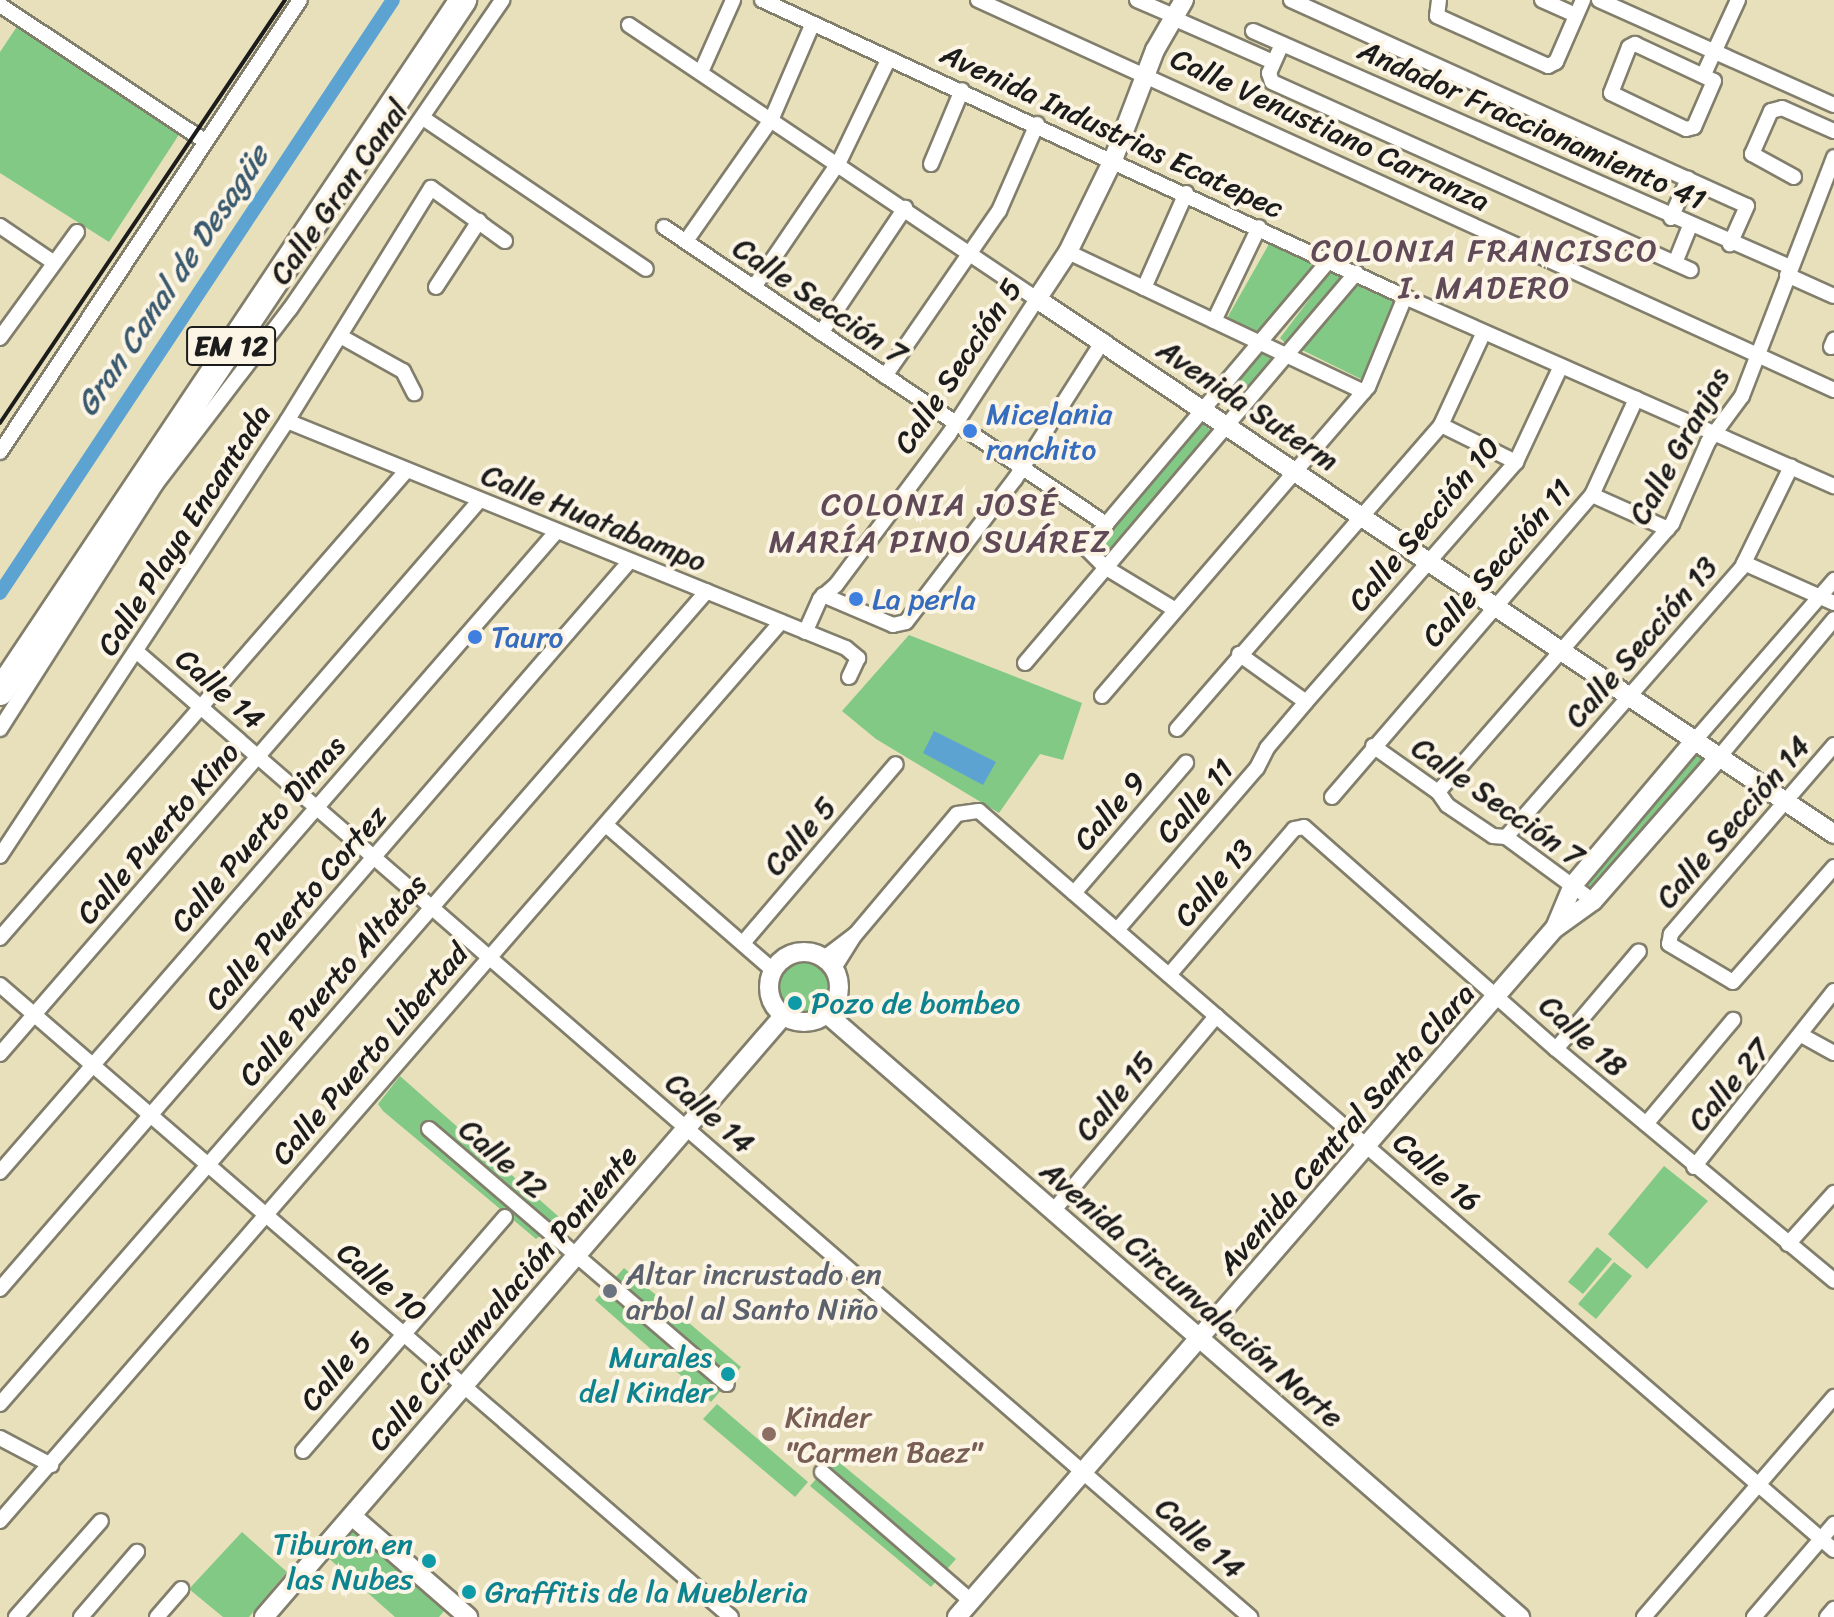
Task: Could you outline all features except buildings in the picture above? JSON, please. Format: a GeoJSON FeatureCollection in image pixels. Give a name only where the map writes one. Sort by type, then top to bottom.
{"type":"FeatureCollection","features":[{"type":"Feature","properties":{"kind":"highway","name":"EM 12"},"geometry":{"type":"LineString","coordinates":[[0,662],[443,0]]}},
{"type":"Feature","properties":{"kind":"highway","name":"EM 12"},"geometry":{"type":"LineString","coordinates":[[0,692],[463,0]]}},
{"type":"Feature","properties":{"kind":"street"},"geometry":{"type":"LineString","coordinates":[[0,452],[300,0]]}},
{"type":"Feature","properties":{"kind":"street","name":"Calle Gran Canal"},"geometry":{"type":"LineString","coordinates":[[0,729],[156,484],[290,309],[502,0]]}},
{"type":"Feature","properties":{"kind":"street"},"geometry":{"type":"LineString","coordinates":[[701,72],[733,0]]}},
{"type":"Feature","properties":{"kind":"street","name":"Avenida Industrias Ecatepec"},"geometry":{"type":"LineString","coordinates":[[762,0],[1037,124],[1405,297],[1834,486]]}},
{"type":"Feature","properties":{"kind":"street","name":"Calle Venustiano Carranza"},"geometry":{"type":"LineString","coordinates":[[978,0],[1834,390]]}},
{"type":"Feature","properties":{"kind":"street"},"geometry":{"type":"LineString","coordinates":[[1137,0],[1273,62]]}},
{"type":"Feature","properties":{"kind":"street","name":"Calle Sección 5"},"geometry":{"type":"LineString","coordinates":[[805,632],[823,595],[953,425],[1068,252],[1113,160],[1173,17],[1184,0]]}},
{"type":"Feature","properties":{"kind":"street"},"geometry":{"type":"LineString","coordinates":[[1291,0],[1747,206],[1730,244]]}},
{"type":"Feature","properties":{"kind":"street"},"geometry":{"type":"LineString","coordinates":[[1439,0],[1437,16],[1544,65],[1556,62],[1583,0]]}},
{"type":"Feature","properties":{"kind":"street"},"geometry":{"type":"LineString","coordinates":[[1542,0],[1576,15]]}},
{"type":"Feature","properties":{"kind":"street"},"geometry":{"type":"LineString","coordinates":[[1599,0],[1834,105]]}},
{"type":"Feature","properties":{"kind":"street"},"geometry":{"type":"LineString","coordinates":[[1704,74],[1738,0]]}},
{"type":"Feature","properties":{"kind":"street"},"geometry":{"type":"LineString","coordinates":[[0,5],[205,141]]}},
{"type":"Feature","properties":{"kind":"street"},"geometry":{"type":"LineString","coordinates":[[686,241],[772,118],[813,23]]}},
{"type":"Feature","properties":{"kind":"street","name":"Avenida Suterm"},"geometry":{"type":"LineString","coordinates":[[629,25],[839,162],[1037,299],[1206,409],[1834,834]]}},
{"type":"Feature","properties":{"kind":"street","name":"Andador Fraccionamiento 41"},"geometry":{"type":"LineString","coordinates":[[1253,31],[1730,244],[1834,296]]}},
{"type":"Feature","properties":{"kind":"street"},"geometry":{"type":"LineString","coordinates":[[1282,44],[1273,62],[1272,82],[1691,270]]}},
{"type":"Feature","properties":{"kind":"street"},"geometry":{"type":"LineString","coordinates":[[1635,44],[1704,74],[1715,89],[1691,129],[1610,89],[1635,44]]}},
{"type":"Feature","properties":{"kind":"street"},"geometry":{"type":"LineString","coordinates":[[754,287],[839,162],[889,58]]}},
{"type":"Feature","properties":{"kind":"street"},"geometry":{"type":"LineString","coordinates":[[931,164],[962,90]]}},
{"type":"Feature","properties":{"kind":"street"},"geometry":{"type":"LineString","coordinates":[[1794,177],[1752,154],[1771,111],[1782,108],[1834,131]]}},
{"type":"Feature","properties":{"kind":"street"},"geometry":{"type":"LineString","coordinates":[[423,118],[646,269]]}},
{"type":"Feature","properties":{"kind":"street"},"geometry":{"type":"LineString","coordinates":[[885,376],[999,211],[1037,124]]}},
{"type":"Feature","properties":{"kind":"street","name":"Calle Granjas"},"geometry":{"type":"LineString","coordinates":[[1438,792],[1668,529],[1713,432],[1742,396],[1834,157]]}},
{"type":"Feature","properties":{"kind":"street"},"geometry":{"type":"LineString","coordinates":[[1671,218],[1688,179]]}},
{"type":"Feature","properties":{"kind":"street","name":"Calle Playa Encantada"},"geometry":{"type":"LineString","coordinates":[[0,856],[287,421],[431,188],[479,221]]}},
{"type":"Feature","properties":{"kind":"street"},"geometry":{"type":"LineString","coordinates":[[1144,288],[1186,193]]}},
{"type":"Feature","properties":{"kind":"street"},"geometry":{"type":"LineString","coordinates":[[821,333],[905,208]]}},
{"type":"Feature","properties":{"kind":"street"},"geometry":{"type":"LineString","coordinates":[[436,287],[479,221],[505,241]]}},
{"type":"Feature","properties":{"kind":"street"},"geometry":{"type":"LineString","coordinates":[[0,226],[53,262]]}},
{"type":"Feature","properties":{"kind":"street"},"geometry":{"type":"LineString","coordinates":[[1675,263],[1690,226]]}},
{"type":"Feature","properties":{"kind":"street","name":"Calle Sección 7"},"geometry":{"type":"LineString","coordinates":[[664,227],[1019,470],[1106,524]]}},
{"type":"Feature","properties":{"kind":"street"},"geometry":{"type":"LineString","coordinates":[[1214,321],[1259,227]]}},
{"type":"Feature","properties":{"kind":"street"},"geometry":{"type":"LineString","coordinates":[[0,338],[77,232]]}},
{"type":"Feature","properties":{"kind":"street"},"geometry":{"type":"LineString","coordinates":[[1068,252],[1364,392]]}},
{"type":"Feature","properties":{"kind":"street"},"geometry":{"type":"LineString","coordinates":[[1174,609],[1105,567],[1086,550],[1329,260]]}},
{"type":"Feature","properties":{"kind":"street"},"geometry":{"type":"LineString","coordinates":[[1025,663],[1356,273]]}},
{"type":"Feature","properties":{"kind":"street"},"geometry":{"type":"LineString","coordinates":[[1102,696],[1364,392],[1405,297]]}},
{"type":"Feature","properties":{"kind":"street"},"geometry":{"type":"LineString","coordinates":[[1177,729],[1441,425],[1484,332]]}},
{"type":"Feature","properties":{"kind":"street"},"geometry":{"type":"LineString","coordinates":[[340,336],[403,371],[414,393]]}},
{"type":"Feature","properties":{"kind":"street"},"geometry":{"type":"LineString","coordinates":[[823,595],[900,626],[1019,470],[1103,341]]}},
{"type":"Feature","properties":{"kind":"street","name":"Calle Sección 10"},"geometry":{"type":"LineString","coordinates":[[1306,702],[1516,462],[1561,366]]}},
{"type":"Feature","properties":{"kind":"street","name":"Calle Sección 11"},"geometry":{"type":"LineString","coordinates":[[1332,797],[1592,495],[1636,399]]}},
{"type":"Feature","properties":{"kind":"street","name":"Calle Huatabampo"},"geometry":{"type":"LineString","coordinates":[[287,421],[857,655],[849,677]]}},
{"type":"Feature","properties":{"kind":"street"},"geometry":{"type":"LineString","coordinates":[[1441,425],[1516,462]]}},
{"type":"Feature","properties":{"kind":"street","name":"Calle Sección 13"},"geometry":{"type":"LineString","coordinates":[[1506,837],[1744,563],[1791,467]]}},
{"type":"Feature","properties":{"kind":"street"},"geometry":{"type":"LineString","coordinates":[[0,938],[407,470]]}},
{"type":"Feature","properties":{"kind":"street"},"geometry":{"type":"LineString","coordinates":[[1592,495],[1668,529]]}},
{"type":"Feature","properties":{"kind":"street","name":"Calle Puerto Kino"},"geometry":{"type":"LineString","coordinates":[[0,1054],[260,758],[479,501]]}},
{"type":"Feature","properties":{"kind":"street","name":"Calle Puerto Dimas"},"geometry":{"type":"LineString","coordinates":[[0,1172],[557,531]]}},
{"type":"Feature","properties":{"kind":"street","name":"Calle Puerto Cortez"},"geometry":{"type":"LineString","coordinates":[[0,1289],[630,561]]}},
{"type":"Feature","properties":{"kind":"street"},"geometry":{"type":"LineString","coordinates":[[1744,563],[1834,603]]}},
{"type":"Feature","properties":{"kind":"street","name":"Avenida Central Santa Clara"},"geometry":{"type":"LineString","coordinates":[[1554,929],[1573,885],[1834,580]]}},
{"type":"Feature","properties":{"kind":"street","name":"Calle Puerto Altatas"},"geometry":{"type":"LineString","coordinates":[[0,1404],[707,591]]}},
{"type":"Feature","properties":{"kind":"street","name":"Avenida Central Santa Clara"},"geometry":{"type":"LineString","coordinates":[[957,1617],[1082,1469],[1500,996],[1554,929],[1593,901],[1834,619]]}},
{"type":"Feature","properties":{"kind":"street","name":"Calle Puerto Libertad"},"geometry":{"type":"LineString","coordinates":[[0,1521],[781,622]]}},
{"type":"Feature","properties":{"kind":"street","name":"Calle 14"},"geometry":{"type":"LineString","coordinates":[[136,651],[1250,1617]]}},
{"type":"Feature","properties":{"kind":"street"},"geometry":{"type":"LineString","coordinates":[[1239,654],[1306,702]]}},
{"type":"Feature","properties":{"kind":"street","name":"Calle 11"},"geometry":{"type":"LineString","coordinates":[[1117,930],[1257,768],[1267,748],[1306,702]]}},
{"type":"Feature","properties":{"kind":"street","name":"Calle Sección 14"},"geometry":{"type":"LineString","coordinates":[[1834,745],[1669,938],[1672,946],[1723,980],[1735,980],[1834,867]]}},
{"type":"Feature","properties":{"kind":"street","name":"Calle Sección 7"},"geometry":{"type":"LineString","coordinates":[[1373,746],[1438,792],[1447,805],[1493,836],[1506,837],[1593,901]]}},
{"type":"Feature","properties":{"kind":"street","name":"Calle 9"},"geometry":{"type":"LineString","coordinates":[[1074,893],[1186,763]]}},
{"type":"Feature","properties":{"kind":"street","name":"Calle 5"},"geometry":{"type":"LineString","coordinates":[[743,943],[896,764]]}},
{"type":"Feature","properties":{"kind":"street","name":"Calle 16"},"geometry":{"type":"LineString","coordinates":[[829,963],[957,814],[968,810],[990,818],[1834,1550]]}},
{"type":"Feature","properties":{"kind":"street"},"geometry":{"type":"LineString","coordinates":[[606,825],[773,970]]}},
{"type":"Feature","properties":{"kind":"street","name":"Calle 13"},"geometry":{"type":"LineString","coordinates":[[1169,975],[1300,827]]}},
{"type":"Feature","properties":{"kind":"street","name":"Calle 18"},"geometry":{"type":"LineString","coordinates":[[1300,827],[1500,996],[1556,1049],[1694,1167],[1834,1281]]}},
{"type":"Feature","properties":{"kind":"street"},"geometry":{"type":"LineString","coordinates":[[1556,1049],[1639,951]]}},
{"type":"Feature","properties":{"kind":"street"},"geometry":{"type":"LineString","coordinates":[[792,954],[829,963],[840,990],[827,1014],[807,1022],[784,1015],[770,994],[773,970],[792,954]]}},
{"type":"Feature","properties":{"kind":"street","name":"Calle 10"},"geometry":{"type":"LineString","coordinates":[[0,985],[731,1617]]}},
{"type":"Feature","properties":{"kind":"street","name":"Calle 27"},"geometry":{"type":"LineString","coordinates":[[1694,1167],[1803,1036],[1804,1027],[1834,991]]}},
{"type":"Feature","properties":{"kind":"street","name":"Avenida Circunvalación Norte"},"geometry":{"type":"LineString","coordinates":[[827,1014],[1520,1617]]}},
{"type":"Feature","properties":{"kind":"street","name":"Calle Circunvalación Poniente"},"geometry":{"type":"LineString","coordinates":[[264,1617],[784,1015]]}},
{"type":"Feature","properties":{"kind":"street","name":"Calle 15"},"geometry":{"type":"LineString","coordinates":[[1054,1210],[1216,1016]]}},
{"type":"Feature","properties":{"kind":"street"},"geometry":{"type":"LineString","coordinates":[[1646,1124],[1733,1020]]}},
{"type":"Feature","properties":{"kind":"street"},"geometry":{"type":"LineString","coordinates":[[1803,1036],[1834,1053]]}},
{"type":"Feature","properties":{"kind":"street","name":"Calle 12"},"geometry":{"type":"LineString","coordinates":[[429,1129],[727,1384]]}},
{"type":"Feature","properties":{"kind":"street"},"geometry":{"type":"LineString","coordinates":[[1788,1244],[1834,1193]]}},
{"type":"Feature","properties":{"kind":"street","name":"Calle 5"},"geometry":{"type":"LineString","coordinates":[[303,1451],[505,1217]]}},
{"type":"Feature","properties":{"kind":"street"},"geometry":{"type":"LineString","coordinates":[[1644,1617],[1834,1397]]}},
{"type":"Feature","properties":{"kind":"street"},"geometry":{"type":"LineString","coordinates":[[0,1438],[51,1465]]}},
{"type":"Feature","properties":{"kind":"street"},"geometry":{"type":"LineString","coordinates":[[822,1472],[971,1601]]}},
{"type":"Feature","properties":{"kind":"street"},"geometry":{"type":"LineString","coordinates":[[352,1516],[468,1617]]}},
{"type":"Feature","properties":{"kind":"street"},"geometry":{"type":"LineString","coordinates":[[16,1617],[101,1521]]}},
{"type":"Feature","properties":{"kind":"street"},"geometry":{"type":"LineString","coordinates":[[1754,1617],[1834,1524]]}},
{"type":"Feature","properties":{"kind":"street"},"geometry":{"type":"LineString","coordinates":[[81,1617],[137,1552]]}},
{"type":"Feature","properties":{"kind":"street"},"geometry":{"type":"LineString","coordinates":[[157,1617],[181,1589]]}},
{"type":"Feature","properties":{"kind":"street"},"geometry":{"type":"LineString","coordinates":[[1827,1617],[1834,1609]]}},
{"type":"Feature","properties":{"kind":"green space"},"geometry":{"type":"Polygon","coordinates":[[[18,25],[182,130],[109,242],[0,173],[0,52],[18,25]]]}},
{"type":"Feature","properties":{"kind":"green space"},"geometry":{"type":"Polygon","coordinates":[[[1269,244],[1315,265],[1261,334],[1226,320],[1269,244]]]}},
{"type":"Feature","properties":{"kind":"green space"},"geometry":{"type":"Polygon","coordinates":[[[1330,272],[1343,278],[1286,344],[1280,338],[1330,272]]]}},
{"type":"Feature","properties":{"kind":"green space"},"geometry":{"type":"Polygon","coordinates":[[[1358,283],[1395,301],[1365,381],[1302,350],[1358,283]]]}},
{"type":"Feature","properties":{"kind":"green space"},"geometry":{"type":"Polygon","coordinates":[[[1261,353],[1273,359],[1236,408],[1224,401],[1261,353]]]}},
{"type":"Feature","properties":{"kind":"green space"},"geometry":{"type":"Polygon","coordinates":[[[1202,424],[1212,431],[1108,554],[1100,545],[1202,424]]]}},
{"type":"Feature","properties":{"kind":"green space"},"geometry":{"type":"Polygon","coordinates":[[[909,635],[1082,703],[1063,760],[1040,754],[999,813],[876,739],[842,711],[909,635]]]}},
{"type":"Feature","properties":{"kind":"green space"},"geometry":{"type":"Polygon","coordinates":[[[1692,751],[1707,762],[1595,892],[1583,881],[1692,751]]]}},
{"type":"Feature","properties":{"kind":"green space"},"geometry":{"type":"Polygon","coordinates":[[[804,952],[829,962],[839,987],[829,1012],[804,1022],[779,1012],[769,987],[779,962],[804,952]]]}},
{"type":"Feature","properties":{"kind":"green space"},"geometry":{"type":"Polygon","coordinates":[[[400,1076],[559,1217],[548,1230],[536,1239],[383,1111],[378,1104],[400,1076]]]}},
{"type":"Feature","properties":{"kind":"green space"},"geometry":{"type":"Polygon","coordinates":[[[1664,1166],[1708,1201],[1647,1269],[1608,1234],[1664,1166]]]}},
{"type":"Feature","properties":{"kind":"green space"},"geometry":{"type":"Polygon","coordinates":[[[1597,1247],[1612,1259],[1583,1294],[1568,1282],[1597,1247]]]}},
{"type":"Feature","properties":{"kind":"green space"},"geometry":{"type":"Polygon","coordinates":[[[1614,1262],[1632,1276],[1596,1319],[1578,1304],[1614,1262]]]}},
{"type":"Feature","properties":{"kind":"green space"},"geometry":{"type":"Polygon","coordinates":[[[624,1268],[741,1367],[711,1402],[595,1300],[624,1268]]]}},
{"type":"Feature","properties":{"kind":"green space"},"geometry":{"type":"Polygon","coordinates":[[[717,1404],[808,1482],[795,1497],[703,1419],[717,1404]]]}},
{"type":"Feature","properties":{"kind":"green space"},"geometry":{"type":"Polygon","coordinates":[[[834,1458],[956,1559],[931,1587],[810,1486],[834,1458]]]}},
{"type":"Feature","properties":{"kind":"green space"},"geometry":{"type":"Polygon","coordinates":[[[358,1516],[453,1600],[439,1617],[395,1617],[325,1555],[358,1516]]]}},
{"type":"Feature","properties":{"kind":"green space"},"geometry":{"type":"Polygon","coordinates":[[[242,1532],[287,1572],[249,1617],[223,1617],[189,1589],[242,1532]]]}},
{"type":"Feature","properties":{"kind":"water"},"geometry":{"type":"Polygon","coordinates":[[[934,731],[996,762],[983,785],[923,753],[934,731]]]}},
{"type":"Feature","properties":{"kind":"waterway","name":"Gran Canal de Desagüe"},"geometry":{"type":"LineString","coordinates":[[0,593],[393,0]]}},
{"type":"Feature","properties":{"kind":"railway"},"geometry":{"type":"LineString","coordinates":[[0,423],[285,0]]}},
{"type":"Feature","properties":{"kind":"place","name":"Micelania ranchito"},"geometry":{"type":"Point","coordinates":[970,431]}},
{"type":"Feature","properties":{"kind":"place","name":"La perla"},"geometry":{"type":"Point","coordinates":[856,599]}},
{"type":"Feature","properties":{"kind":"place","name":"Tauro"},"geometry":{"type":"Point","coordinates":[475,637]}},
{"type":"Feature","properties":{"kind":"place","name":"Pozo de bombeo"},"geometry":{"type":"Point","coordinates":[795,1003]}},
{"type":"Feature","properties":{"kind":"place","name":"Altar incrustado en arbol al Santo Niño"},"geometry":{"type":"Point","coordinates":[610,1291]}},
{"type":"Feature","properties":{"kind":"place","name":"Murales del Kinder"},"geometry":{"type":"Point","coordinates":[728,1374]}},
{"type":"Feature","properties":{"kind":"place","name":"Kinder \"Carmen Baez\""},"geometry":{"type":"Point","coordinates":[769,1434]}},
{"type":"Feature","properties":{"kind":"place","name":"Tiburon en las Nubes"},"geometry":{"type":"Point","coordinates":[429,1561]}},
{"type":"Feature","properties":{"kind":"place","name":"Graffitis de la Muebleria"},"geometry":{"type":"Point","coordinates":[469,1592]}},
{"type":"Feature","properties":{"kind":"district","name":"COLONIA FRANCISCO I. MADERO"},"geometry":{"type":"Point","coordinates":[1485,270]}},
{"type":"Feature","properties":{"kind":"district","name":"COLONIA JOSÉ MARÍA PINO SUÁREZ"},"geometry":{"type":"Point","coordinates":[940,524]}}]}
